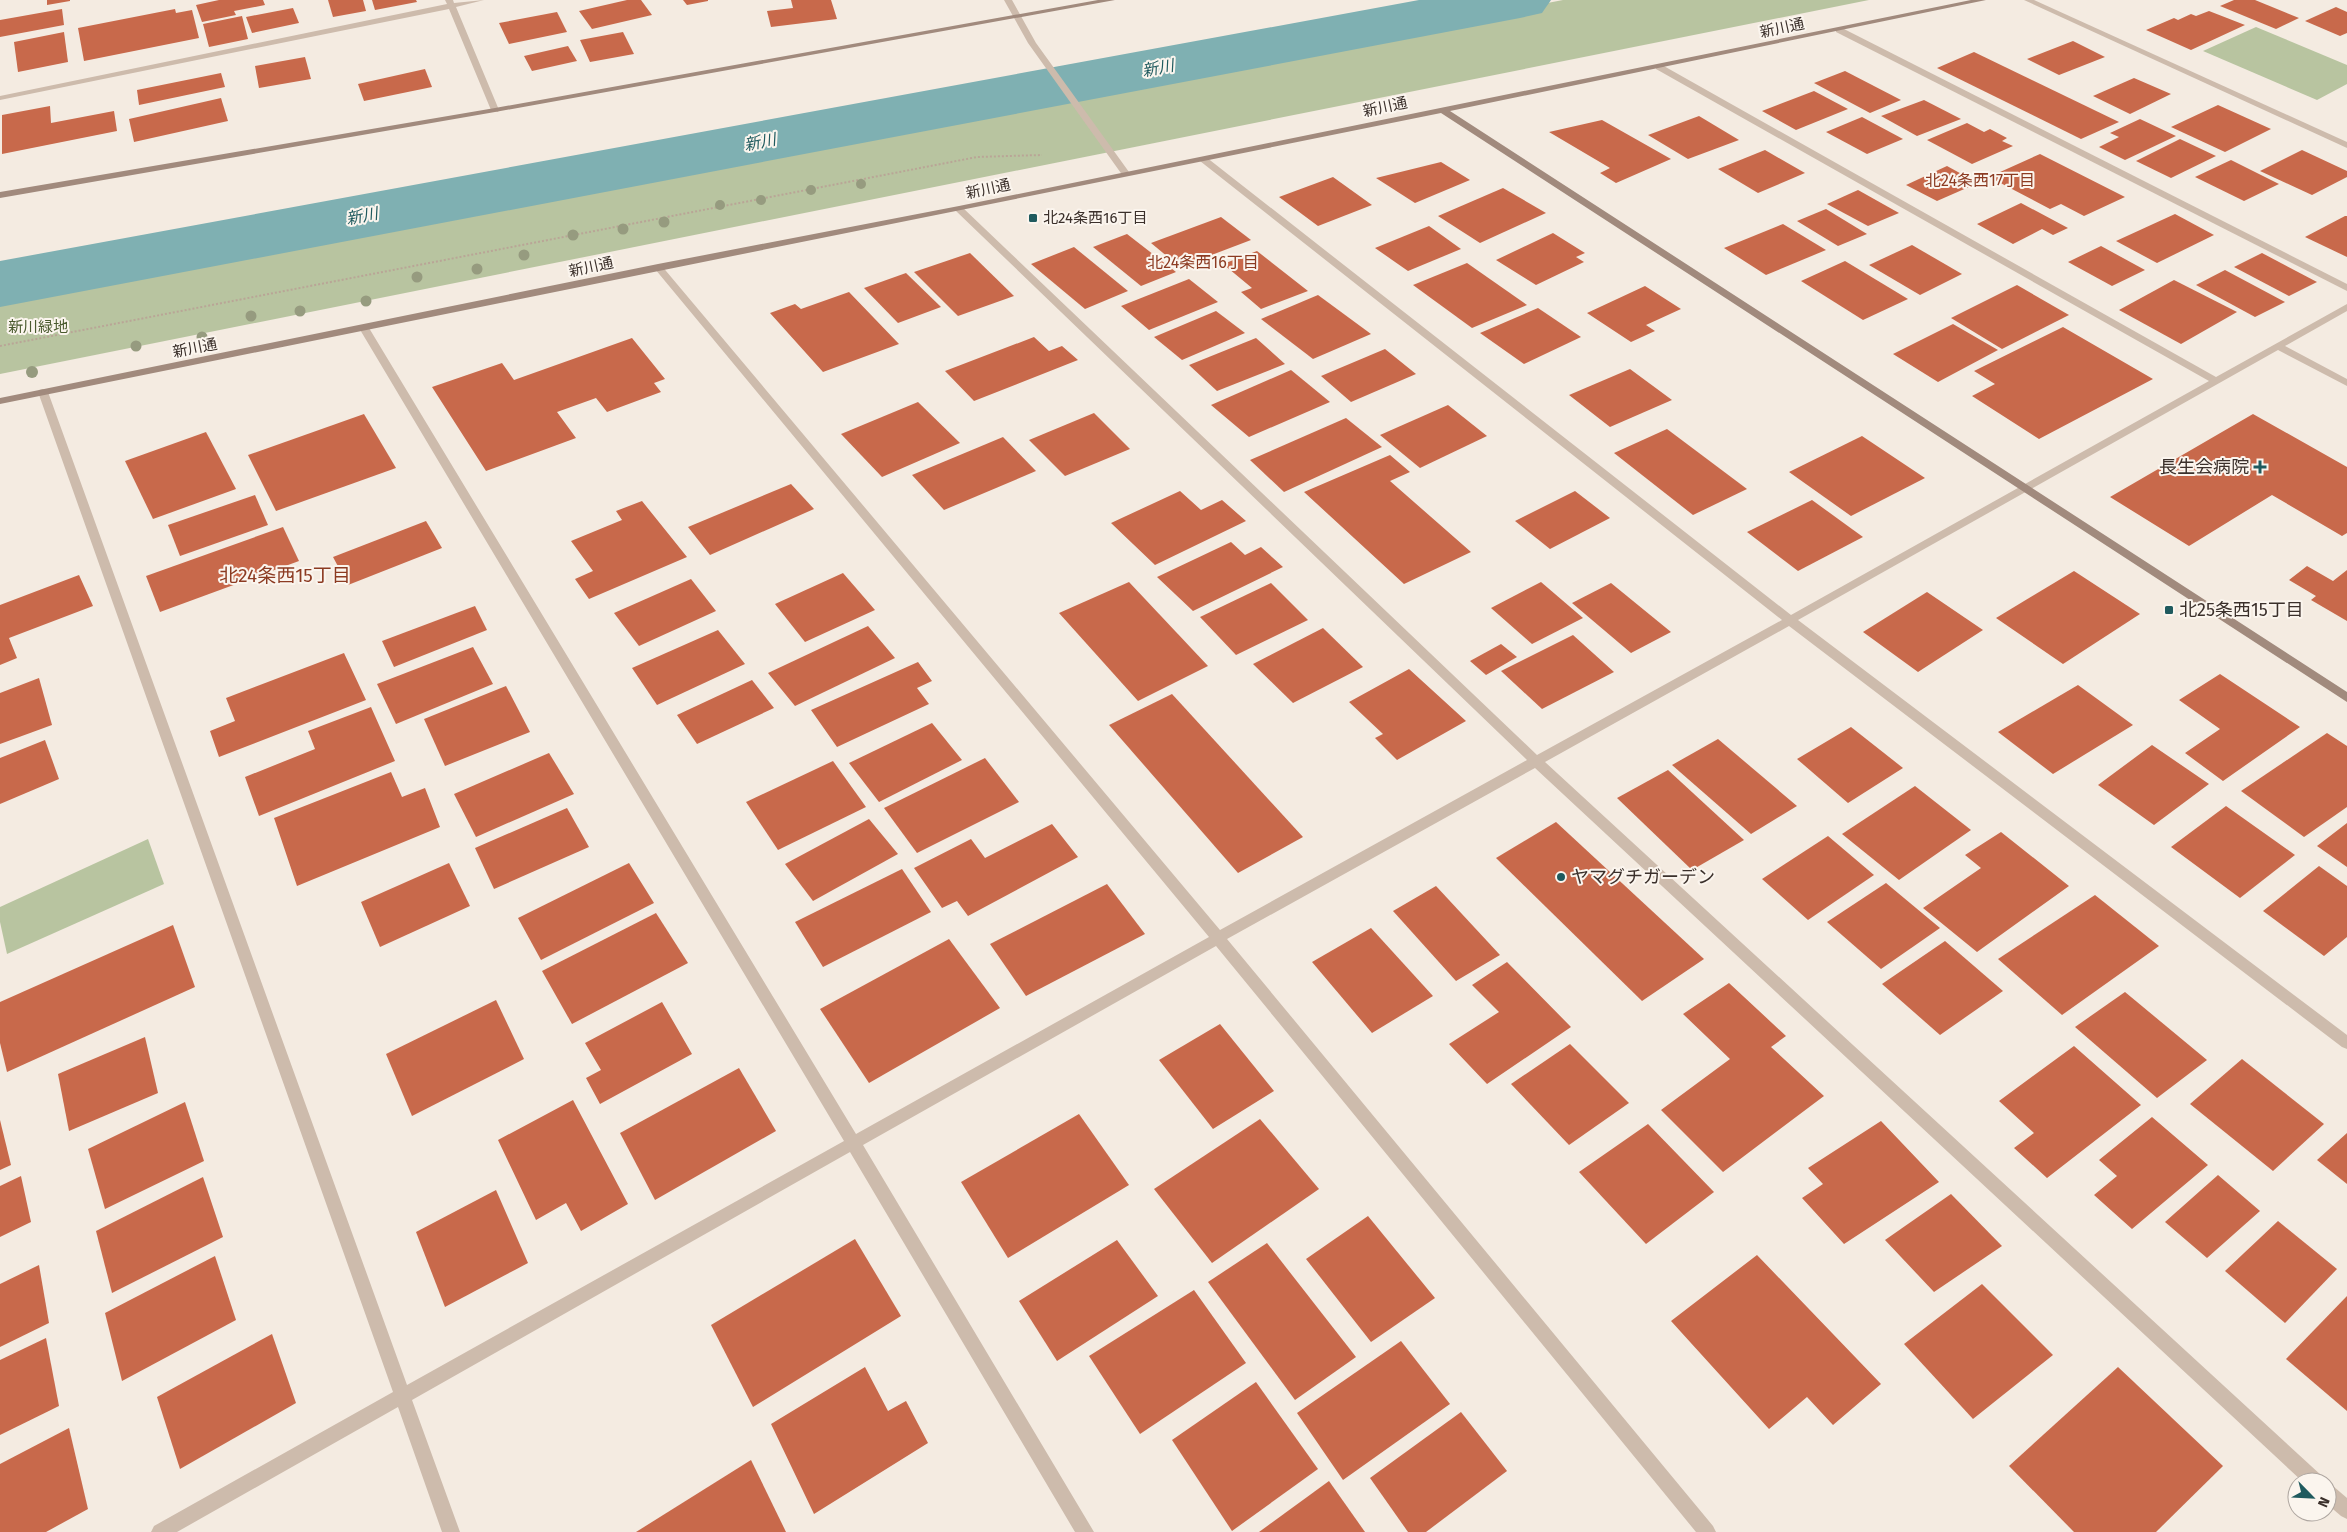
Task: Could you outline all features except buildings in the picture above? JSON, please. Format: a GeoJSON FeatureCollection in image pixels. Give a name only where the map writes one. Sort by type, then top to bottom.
{"type":"FeatureCollection","features":[{"type":"Feature","properties":{"kind":"street"},"geometry":{"type":"LineString","coordinates":[[0,98],[450,3],[480,0]]}},
{"type":"Feature","properties":{"kind":"street"},"geometry":{"type":"LineString","coordinates":[[1008,0],[1032,43],[1126,174]]}},
{"type":"Feature","properties":{"kind":"street"},"geometry":{"type":"LineString","coordinates":[[0,195],[495,110],[1111,0]]}},
{"type":"Feature","properties":{"kind":"street","name":"新川通"},"geometry":{"type":"LineString","coordinates":[[0,401],[658,267],[959,209],[1982,0]]}},
{"type":"Feature","properties":{"kind":"street"},"geometry":{"type":"LineString","coordinates":[[2028,0],[2347,144]]}},
{"type":"Feature","properties":{"kind":"street"},"geometry":{"type":"LineString","coordinates":[[450,3],[495,110]]}},
{"type":"Feature","properties":{"kind":"street"},"geometry":{"type":"LineString","coordinates":[[1840,30],[2347,288]]}},
{"type":"Feature","properties":{"kind":"street"},"geometry":{"type":"LineString","coordinates":[[1659,67],[2216,381]]}},
{"type":"Feature","properties":{"kind":"street"},"geometry":{"type":"LineString","coordinates":[[1442,110],[2347,698]]}},
{"type":"Feature","properties":{"kind":"street"},"geometry":{"type":"LineString","coordinates":[[1203,159],[1790,620],[2347,1043]]}},
{"type":"Feature","properties":{"kind":"street"},"geometry":{"type":"LineString","coordinates":[[959,209],[1536,761],[2305,1472]]}},
{"type":"Feature","properties":{"kind":"street"},"geometry":{"type":"LineString","coordinates":[[658,267],[1218,938],[1707,1532]]}},
{"type":"Feature","properties":{"kind":"street"},"geometry":{"type":"LineString","coordinates":[[160,1532],[853,1142],[2025,489],[2347,307]]}},
{"type":"Feature","properties":{"kind":"street"},"geometry":{"type":"LineString","coordinates":[[364,328],[1085,1532]]}},
{"type":"Feature","properties":{"kind":"street"},"geometry":{"type":"LineString","coordinates":[[2278,346],[2347,383]]}},
{"type":"Feature","properties":{"kind":"street"},"geometry":{"type":"LineString","coordinates":[[43,392],[451,1532]]}},
{"type":"Feature","properties":{"kind":"street"},"geometry":{"type":"LineString","coordinates":[[2337,1501],[2347,1510]]}},
{"type":"Feature","properties":{"kind":"path"},"geometry":{"type":"LineString","coordinates":[[0,346],[978,157],[1045,155]]}},
{"type":"Feature","properties":{"kind":"green space","name":"新川緑地"},"geometry":{"type":"Polygon","coordinates":[[[1563,0],[1869,0],[0,374],[0,296],[1563,0]]]}},
{"type":"Feature","properties":{"kind":"green space"},"geometry":{"type":"Polygon","coordinates":[[[2256,27],[2347,65],[2347,84],[2317,100],[2203,51],[2256,27]]]}},
{"type":"Feature","properties":{"kind":"green space"},"geometry":{"type":"Polygon","coordinates":[[[148,839],[164,884],[7,954],[0,922],[0,907],[148,839]]]}},
{"type":"Feature","properties":{"kind":"waterway","name":"新川"},"geometry":{"type":"LineString","coordinates":[[0,284],[1520,0]]}},
{"type":"Feature","properties":{"kind":"place","name":"北24条西16丁目"},"geometry":{"type":"Point","coordinates":[1033,218]}},
{"type":"Feature","properties":{"kind":"place","name":"長生会病院"},"geometry":{"type":"Point","coordinates":[2260,467]}},
{"type":"Feature","properties":{"kind":"place","name":"北25条西15丁目"},"geometry":{"type":"Point","coordinates":[2169,610]}},
{"type":"Feature","properties":{"kind":"place","name":"ヤマグチガーデン"},"geometry":{"type":"Point","coordinates":[1561,877]}},
{"type":"Feature","properties":{"kind":"district","name":"北24条西17丁目"},"geometry":{"type":"Point","coordinates":[1980,180]}},
{"type":"Feature","properties":{"kind":"district","name":"北24条西16丁目"},"geometry":{"type":"Point","coordinates":[1203,262]}},
{"type":"Feature","properties":{"kind":"district","name":"北24条西15丁目"},"geometry":{"type":"Point","coordinates":[285,575]}}]}
